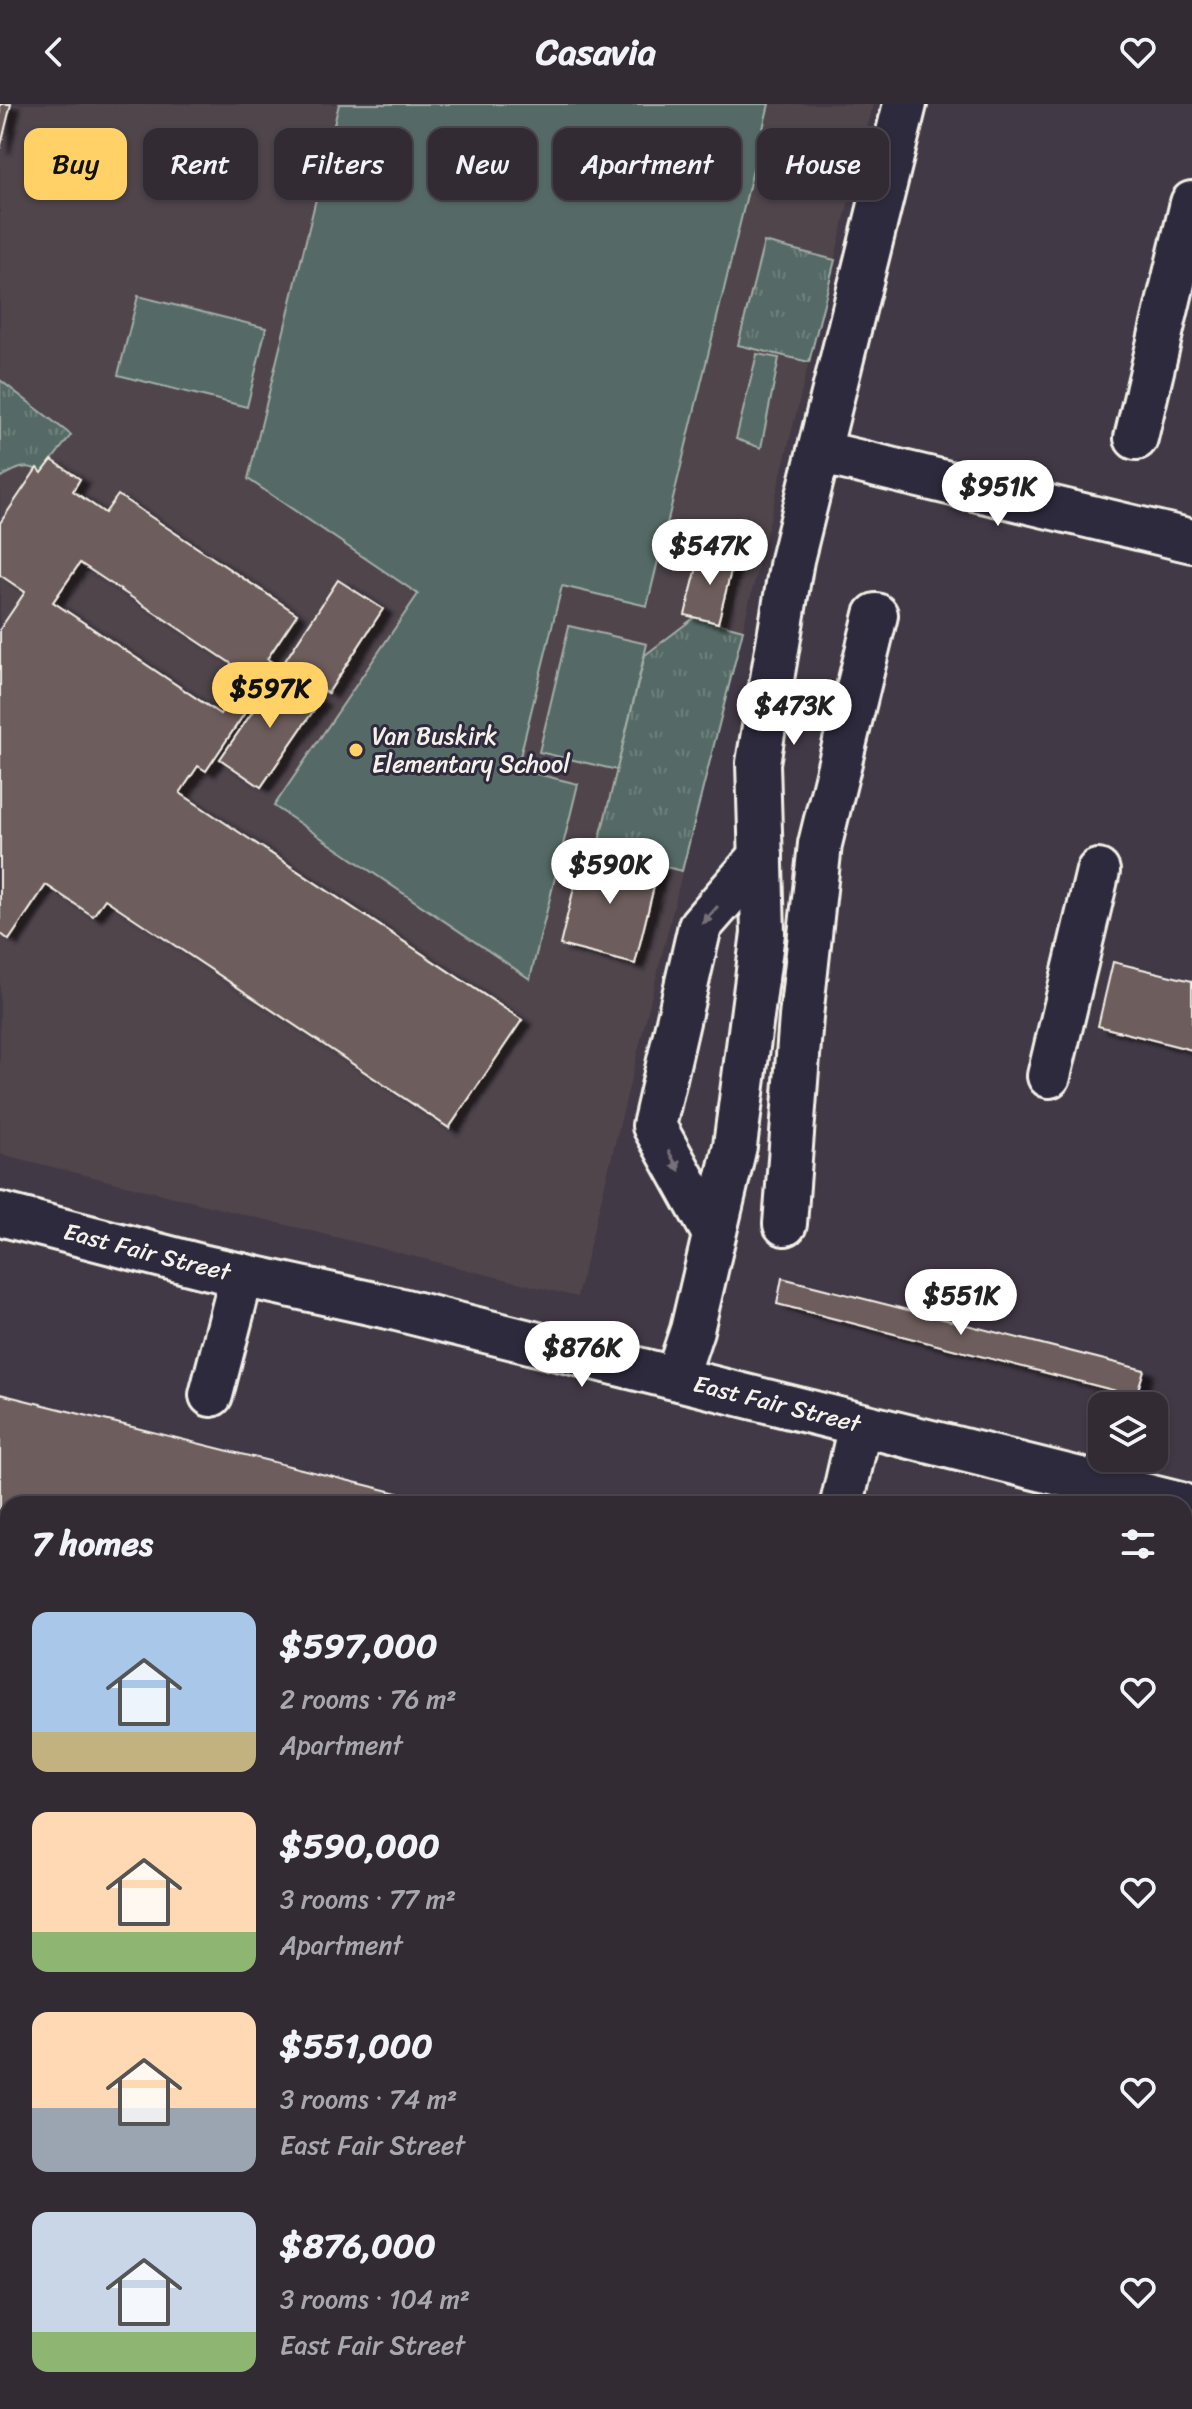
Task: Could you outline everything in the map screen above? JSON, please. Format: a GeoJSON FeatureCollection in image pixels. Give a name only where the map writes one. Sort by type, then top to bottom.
{"type":"FeatureCollection","features":[{"type":"Feature","properties":{"kind":"street"},"geometry":{"type":"LineString","coordinates":[[676,1378],[692,1330],[735,1146],[763,933],[758,763],[792,560],[905,104]]}},
{"type":"Feature","properties":{"kind":"street"},"geometry":{"type":"LineString","coordinates":[[1136,438],[1192,203]]}},
{"type":"Feature","properties":{"kind":"street"},"geometry":{"type":"LineString","coordinates":[[819,452],[1192,541]]}},
{"type":"Feature","properties":{"kind":"street"},"geometry":{"type":"LineString","coordinates":[[785,1224],[801,1017],[820,844],[876,615]]}},
{"type":"Feature","properties":{"kind":"street"},"geometry":{"type":"LineString","coordinates":[[714,1234],[654,1126],[700,926],[761,856]]}},
{"type":"Feature","properties":{"kind":"street"},"geometry":{"type":"LineString","coordinates":[[1049,1076],[1098,871]]}},
{"type":"Feature","properties":{"kind":"street","name":"East Fair Street"},"geometry":{"type":"LineString","coordinates":[[0,1214],[1149,1496]]}},
{"type":"Feature","properties":{"kind":"street"},"geometry":{"type":"LineString","coordinates":[[211,1395],[242,1275]]}},
{"type":"Feature","properties":{"kind":"street"},"geometry":{"type":"LineString","coordinates":[[844,1496],[860,1425]]}},
{"type":"Feature","properties":{"kind":"shaded area","name":"Van Buskirk Elementary School"},"geometry":{"type":"Polygon","coordinates":[[[0,104],[873,104],[867,128],[757,128],[757,200],[849,200],[577,1297],[0,1154],[0,104]]]}},
{"type":"Feature","properties":{"kind":"green space"},"geometry":{"type":"Polygon","coordinates":[[[339,104],[769,104],[763,128],[757,128],[757,153],[647,606],[562,586],[517,769],[578,784],[530,979],[274,806],[418,594],[248,479],[316,200],[412,200],[412,128],[333,128],[339,104]]]}},
{"type":"Feature","properties":{"kind":"green space"},"geometry":{"type":"Polygon","coordinates":[[[764,242],[835,260],[809,362],[738,345],[764,242]]]}},
{"type":"Feature","properties":{"kind":"green space"},"geometry":{"type":"Polygon","coordinates":[[[138,296],[266,328],[247,407],[118,375],[138,296]]]}},
{"type":"Feature","properties":{"kind":"green space"},"geometry":{"type":"Polygon","coordinates":[[[757,354],[779,358],[761,448],[736,439],[757,354]]]}},
{"type":"Feature","properties":{"kind":"green space"},"geometry":{"type":"Polygon","coordinates":[[[0,380],[71,435],[42,473],[26,467],[0,478],[0,380]]]}},
{"type":"Feature","properties":{"kind":"green space"},"geometry":{"type":"Polygon","coordinates":[[[695,617],[743,630],[682,871],[597,850],[645,655],[695,617]]]}},
{"type":"Feature","properties":{"kind":"green space"},"geometry":{"type":"Polygon","coordinates":[[[569,626],[647,644],[617,770],[539,752],[569,626]]]}},
{"type":"Feature","properties":{"kind":"building"},"geometry":{"type":"Polygon","coordinates":[[[0,104],[11,104],[0,149],[0,104]]]}},
{"type":"Feature","properties":{"kind":"building"},"geometry":{"type":"Polygon","coordinates":[[[52,460],[80,479],[73,491],[105,513],[118,495],[297,614],[267,659],[277,665],[206,771],[198,766],[180,793],[522,1020],[449,1128],[105,899],[93,916],[46,885],[9,940],[0,933],[0,629],[25,592],[0,575],[0,523],[37,468],[42,473],[52,460]],[[80,563],[53,602],[220,714],[247,674],[80,563]]]}},
{"type":"Feature","properties":{"kind":"building"},"geometry":{"type":"Polygon","coordinates":[[[701,551],[734,559],[718,623],[685,615],[701,551]]]}},
{"type":"Feature","properties":{"kind":"building"},"geometry":{"type":"Polygon","coordinates":[[[338,580],[383,609],[328,693],[283,664],[338,580]]]}},
{"type":"Feature","properties":{"kind":"building"},"geometry":{"type":"Polygon","coordinates":[[[279,673],[320,701],[261,787],[220,759],[279,673]]]}},
{"type":"Feature","properties":{"kind":"building"},"geometry":{"type":"Polygon","coordinates":[[[584,847],[659,866],[635,964],[560,945],[584,847]]]}},
{"type":"Feature","properties":{"kind":"building"},"geometry":{"type":"Polygon","coordinates":[[[1113,962],[1192,981],[1192,1050],[1098,1026],[1113,962]]]}},
{"type":"Feature","properties":{"kind":"building"},"geometry":{"type":"Polygon","coordinates":[[[782,1278],[1144,1370],[1137,1392],[1120,1392],[777,1304],[782,1278]]]}},
{"type":"Feature","properties":{"kind":"building"},"geometry":{"type":"Polygon","coordinates":[[[0,1394],[410,1496],[0,1496],[0,1394]]]}},
{"type":"Feature","properties":{"kind":"place","name":"Van Buskirk Elementary School"},"geometry":{"type":"Point","coordinates":[356,750]}}]}
